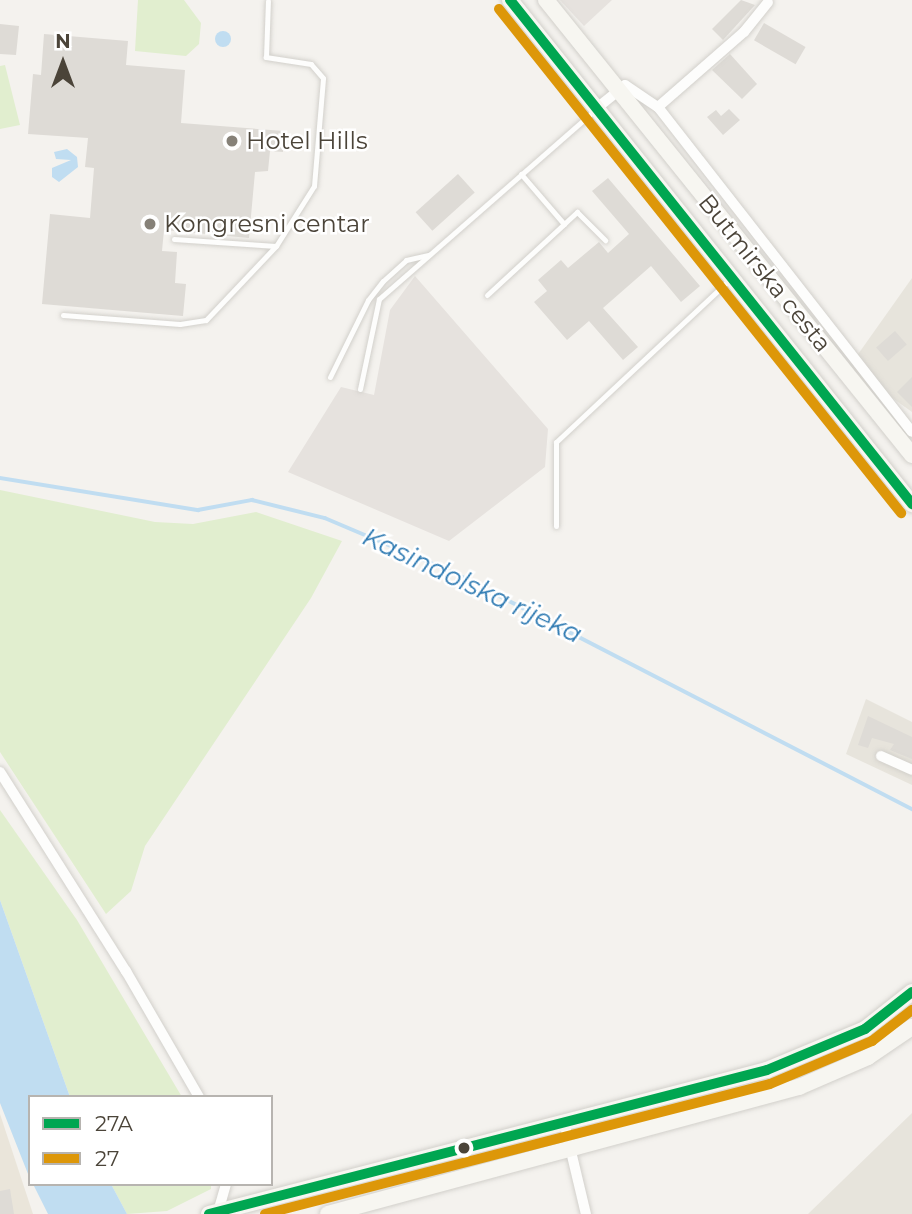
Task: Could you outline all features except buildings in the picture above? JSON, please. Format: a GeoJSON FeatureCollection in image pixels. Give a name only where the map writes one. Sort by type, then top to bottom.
{"type":"FeatureCollection","features":[{"type":"Feature","properties":{"kind":"main road","name":"Butmirska cesta"},"geometry":{"type":"LineString","coordinates":[[510,0],[912,504]]}},
{"type":"Feature","properties":{"kind":"main road","name":"Butmirska cesta"},"geometry":{"type":"LineString","coordinates":[[546,0],[912,455]]}},
{"type":"Feature","properties":{"kind":"main road"},"geometry":{"type":"LineString","coordinates":[[213,1213],[767,1070],[820,1051],[865,1030],[912,992]]}},
{"type":"Feature","properties":{"kind":"main road"},"geometry":{"type":"LineString","coordinates":[[328,1214],[799,1087],[868,1057],[912,1027]]}},
{"type":"Feature","properties":{"kind":"street"},"geometry":{"type":"LineString","coordinates":[[658,107],[744,32],[768,2]]}},
{"type":"Feature","properties":{"kind":"street","name":"Butmirska cesta"},"geometry":{"type":"LineString","coordinates":[[619,90],[630,85],[658,107],[912,432]]}},
{"type":"Feature","properties":{"kind":"street"},"geometry":{"type":"LineString","coordinates":[[597,108],[619,90]]}},
{"type":"Feature","properties":{"kind":"street"},"geometry":{"type":"LineString","coordinates":[[881,755],[912,770]]}},
{"type":"Feature","properties":{"kind":"street"},"geometry":{"type":"LineString","coordinates":[[0,772],[126,971],[198,1095]]}},
{"type":"Feature","properties":{"kind":"street"},"geometry":{"type":"LineString","coordinates":[[564,1122],[586,1214]]}},
{"type":"Feature","properties":{"kind":"street"},"geometry":{"type":"LineString","coordinates":[[213,1213],[227,1186],[252,1203]]}},
{"type":"Feature","properties":{"kind":"lane"},"geometry":{"type":"LineString","coordinates":[[63,315],[180,324],[205,320],[276,246],[314,186],[323,78],[311,64],[266,57],[268,1]]}},
{"type":"Feature","properties":{"kind":"lane"},"geometry":{"type":"LineString","coordinates":[[360,389],[379,299],[597,108]]}},
{"type":"Feature","properties":{"kind":"lane"},"geometry":{"type":"LineString","coordinates":[[521,174],[564,224]]}},
{"type":"Feature","properties":{"kind":"lane"},"geometry":{"type":"LineString","coordinates":[[487,295],[577,212],[604,240]]}},
{"type":"Feature","properties":{"kind":"lane"},"geometry":{"type":"LineString","coordinates":[[174,239],[276,246]]}},
{"type":"Feature","properties":{"kind":"lane"},"geometry":{"type":"LineString","coordinates":[[330,377],[368,300],[383,281],[406,260],[430,255]]}},
{"type":"Feature","properties":{"kind":"lane"},"geometry":{"type":"LineString","coordinates":[[556,526],[556,442],[732,278]]}},
{"type":"Feature","properties":{"kind":"shaded area"},"geometry":{"type":"Polygon","coordinates":[[[560,0],[612,0],[584,26],[560,0]]]}},
{"type":"Feature","properties":{"kind":"shaded area"},"geometry":{"type":"Polygon","coordinates":[[[415,276],[548,429],[545,467],[449,541],[288,472],[341,387],[374,395],[390,310],[415,276]]]}},
{"type":"Feature","properties":{"kind":"shaded area"},"geometry":{"type":"Polygon","coordinates":[[[912,278],[912,412],[849,367],[912,278]]]}},
{"type":"Feature","properties":{"kind":"shaded area"},"geometry":{"type":"Polygon","coordinates":[[[866,699],[912,722],[912,785],[846,754],[866,699]]]}},
{"type":"Feature","properties":{"kind":"shaded area"},"geometry":{"type":"Polygon","coordinates":[[[912,1113],[912,1214],[808,1214],[912,1113]]]}},
{"type":"Feature","properties":{"kind":"shaded area"},"geometry":{"type":"Polygon","coordinates":[[[0,1114],[33,1214],[0,1214],[0,1114]]]}},
{"type":"Feature","properties":{"kind":"green space"},"geometry":{"type":"Polygon","coordinates":[[[138,0],[184,0],[201,23],[199,44],[186,56],[135,51],[138,0]]]}},
{"type":"Feature","properties":{"kind":"green space"},"geometry":{"type":"Polygon","coordinates":[[[5,65],[20,125],[0,129],[0,66],[5,65]]]}},
{"type":"Feature","properties":{"kind":"green space"},"geometry":{"type":"Polygon","coordinates":[[[0,490],[155,522],[193,524],[256,512],[342,541],[311,598],[145,846],[131,891],[106,914],[0,752],[0,490]]]}},
{"type":"Feature","properties":{"kind":"green space"},"geometry":{"type":"Polygon","coordinates":[[[0,810],[77,920],[181,1095],[69,1095],[0,900],[0,810]]]}},
{"type":"Feature","properties":{"kind":"green space"},"geometry":{"type":"Polygon","coordinates":[[[112,1186],[211,1186],[211,1189],[167,1211],[127,1214],[112,1186]]]}},
{"type":"Feature","properties":{"kind":"water"},"geometry":{"type":"Polygon","coordinates":[[[220,31],[226,31],[231,39],[229,45],[220,47],[215,42],[215,36],[220,31]]]}},
{"type":"Feature","properties":{"kind":"water"},"geometry":{"type":"Polygon","coordinates":[[[67,149],[77,157],[78,167],[59,182],[52,177],[52,168],[71,160],[56,159],[54,152],[67,149]]]}},
{"type":"Feature","properties":{"kind":"water"},"geometry":{"type":"Polygon","coordinates":[[[0,900],[69,1095],[28,1095],[28,1174],[0,1103],[0,900]]]}},
{"type":"Feature","properties":{"kind":"water"},"geometry":{"type":"Polygon","coordinates":[[[34,1186],[112,1186],[127,1214],[48,1214],[34,1186]]]}},
{"type":"Feature","properties":{"kind":"waterway","name":"Kasindolska rijeka"},"geometry":{"type":"LineString","coordinates":[[0,478],[198,510],[252,500],[325,518],[459,575],[912,809]]}},
{"type":"Feature","properties":{"kind":"transit line","name":"27A"},"geometry":{"type":"LineString","coordinates":[[510,0],[912,504]]}},
{"type":"Feature","properties":{"kind":"transit line","name":"27"},"geometry":{"type":"LineString","coordinates":[[499,9],[901,513]]}},
{"type":"Feature","properties":{"kind":"transit line","name":"27A"},"geometry":{"type":"LineString","coordinates":[[209,1214],[767,1070],[865,1029],[912,992]]}},
{"type":"Feature","properties":{"kind":"transit line","name":"27"},"geometry":{"type":"LineString","coordinates":[[265,1214],[770,1084],[872,1041],[912,1010]]}},
{"type":"Feature","properties":{"kind":"place","name":"Hotel Hills"},"geometry":{"type":"Point","coordinates":[232,141]}},
{"type":"Feature","properties":{"kind":"place","name":"Kongresni centar"},"geometry":{"type":"Point","coordinates":[150,224]}}]}
